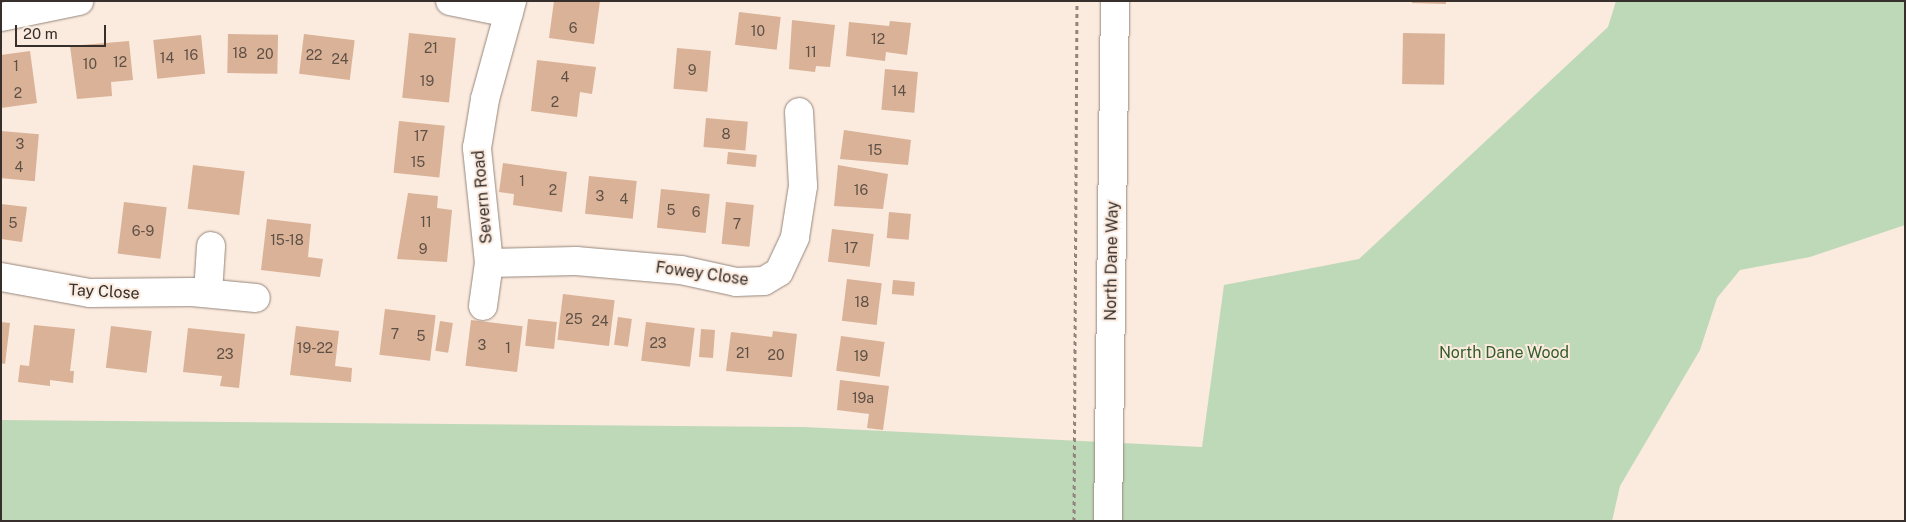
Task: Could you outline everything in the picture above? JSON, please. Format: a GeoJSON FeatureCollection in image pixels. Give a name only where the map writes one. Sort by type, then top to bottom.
{"type":"FeatureCollection","features":[{"type":"Feature","properties":{"kind":"street"},"geometry":{"type":"LineString","coordinates":[[1,17],[79,1]]}},
{"type":"Feature","properties":{"kind":"street"},"geometry":{"type":"LineString","coordinates":[[450,1],[511,7]]}},
{"type":"Feature","properties":{"kind":"street","name":"North Dane Way"},"geometry":{"type":"LineString","coordinates":[[1108,521],[1115,1]]}},
{"type":"Feature","properties":{"kind":"street","name":"Severn Road"},"geometry":{"type":"LineString","coordinates":[[483,306],[489,263],[478,148],[485,99],[511,7]]}},
{"type":"Feature","properties":{"kind":"street","name":"Fowey Close"},"geometry":{"type":"LineString","coordinates":[[489,263],[576,261],[681,270],[736,282],[764,282],[779,272],[795,237],[803,186],[799,112]]}},
{"type":"Feature","properties":{"kind":"street"},"geometry":{"type":"LineString","coordinates":[[208,293],[211,246]]}},
{"type":"Feature","properties":{"kind":"street","name":"Tay Close"},"geometry":{"type":"LineString","coordinates":[[1,277],[90,293],[208,293],[256,298]]}},
{"type":"Feature","properties":{"kind":"path"},"geometry":{"type":"LineString","coordinates":[[1074,521],[1077,1]]}},
{"type":"Feature","properties":{"kind":"green space","name":"North Dane Wood"},"geometry":{"type":"Polygon","coordinates":[[[1616,1],[1905,1],[1905,225],[1810,257],[1740,270],[1717,298],[1700,350],[1620,486],[1612,521],[1,521],[1,420],[804,427],[1202,447],[1224,285],[1359,259],[1608,27],[1616,1]]]}},
{"type":"Feature","properties":{"kind":"building"},"geometry":{"type":"Polygon","coordinates":[[[554,1],[600,1],[594,44],[549,38],[554,1]]]}},
{"type":"Feature","properties":{"kind":"building"},"geometry":{"type":"Polygon","coordinates":[[[1412,1],[1446,1],[1446,4],[1412,3],[1412,1]]]}},
{"type":"Feature","properties":{"kind":"building"},"geometry":{"type":"Polygon","coordinates":[[[739,12],[781,17],[777,50],[735,45],[739,12]]]}},
{"type":"Feature","properties":{"kind":"building"},"geometry":{"type":"Polygon","coordinates":[[[792,20],[835,25],[830,67],[816,66],[815,72],[789,69],[792,20]]]}},
{"type":"Feature","properties":{"kind":"building"},"geometry":{"type":"Polygon","coordinates":[[[890,21],[911,23],[907,55],[886,52],[885,61],[846,56],[849,22],[889,26],[890,21]]]}},
{"type":"Feature","properties":{"kind":"building"},"geometry":{"type":"Polygon","coordinates":[[[409,33],[456,38],[449,103],[402,98],[409,33]]]}},
{"type":"Feature","properties":{"kind":"building"},"geometry":{"type":"Polygon","coordinates":[[[1403,33],[1445,34],[1444,85],[1402,84],[1403,33]]]}},
{"type":"Feature","properties":{"kind":"building"},"geometry":{"type":"Polygon","coordinates":[[[228,34],[278,35],[277,74],[227,73],[228,34]]]}},
{"type":"Feature","properties":{"kind":"building"},"geometry":{"type":"Polygon","coordinates":[[[304,34],[355,40],[350,80],[299,74],[304,34]]]}},
{"type":"Feature","properties":{"kind":"building"},"geometry":{"type":"Polygon","coordinates":[[[201,35],[205,74],[157,79],[153,40],[201,35]]]}},
{"type":"Feature","properties":{"kind":"building"},"geometry":{"type":"Polygon","coordinates":[[[129,41],[133,80],[111,82],[112,96],[77,99],[70,46],[129,41]]]}},
{"type":"Feature","properties":{"kind":"building"},"geometry":{"type":"Polygon","coordinates":[[[677,48],[711,51],[707,92],[673,89],[677,48]]]}},
{"type":"Feature","properties":{"kind":"building"},"geometry":{"type":"Polygon","coordinates":[[[30,51],[37,103],[1,108],[1,55],[30,51]]]}},
{"type":"Feature","properties":{"kind":"building"},"geometry":{"type":"Polygon","coordinates":[[[537,60],[596,67],[592,94],[580,92],[577,117],[531,111],[537,60]]]}},
{"type":"Feature","properties":{"kind":"building"},"geometry":{"type":"Polygon","coordinates":[[[885,69],[918,72],[914,113],[881,110],[885,69]]]}},
{"type":"Feature","properties":{"kind":"building"},"geometry":{"type":"Polygon","coordinates":[[[706,118],[748,122],[745,151],[703,147],[706,118]]]}},
{"type":"Feature","properties":{"kind":"building"},"geometry":{"type":"Polygon","coordinates":[[[399,121],[445,126],[439,178],[394,173],[399,121]]]}},
{"type":"Feature","properties":{"kind":"building"},"geometry":{"type":"Polygon","coordinates":[[[844,130],[911,140],[908,165],[840,159],[844,130]]]}},
{"type":"Feature","properties":{"kind":"building"},"geometry":{"type":"Polygon","coordinates":[[[1,131],[39,134],[35,181],[1,178],[1,131]]]}},
{"type":"Feature","properties":{"kind":"building"},"geometry":{"type":"Polygon","coordinates":[[[728,152],[757,155],[756,167],[727,164],[728,152]]]}},
{"type":"Feature","properties":{"kind":"building"},"geometry":{"type":"Polygon","coordinates":[[[503,163],[567,172],[562,212],[513,205],[514,194],[499,192],[503,163]]]}},
{"type":"Feature","properties":{"kind":"building"},"geometry":{"type":"Polygon","coordinates":[[[193,165],[245,171],[239,215],[188,209],[193,165]]]}},
{"type":"Feature","properties":{"kind":"building"},"geometry":{"type":"Polygon","coordinates":[[[838,165],[888,174],[883,209],[834,206],[838,165]]]}},
{"type":"Feature","properties":{"kind":"building"},"geometry":{"type":"Polygon","coordinates":[[[589,176],[637,181],[633,219],[585,214],[589,176]]]}},
{"type":"Feature","properties":{"kind":"building"},"geometry":{"type":"Polygon","coordinates":[[[661,189],[710,194],[706,233],[657,228],[661,189]]]}},
{"type":"Feature","properties":{"kind":"building"},"geometry":{"type":"Polygon","coordinates":[[[408,193],[438,196],[437,208],[452,210],[447,262],[397,259],[408,193]]]}},
{"type":"Feature","properties":{"kind":"building"},"geometry":{"type":"Polygon","coordinates":[[[124,202],[167,207],[160,259],[118,254],[124,202]]]}},
{"type":"Feature","properties":{"kind":"building"},"geometry":{"type":"Polygon","coordinates":[[[726,202],[754,205],[749,247],[722,244],[726,202]]]}},
{"type":"Feature","properties":{"kind":"building"},"geometry":{"type":"Polygon","coordinates":[[[1,204],[27,207],[22,242],[1,239],[1,204]]]}},
{"type":"Feature","properties":{"kind":"building"},"geometry":{"type":"Polygon","coordinates":[[[889,212],[911,214],[909,240],[887,238],[889,212]]]}},
{"type":"Feature","properties":{"kind":"building"},"geometry":{"type":"Polygon","coordinates":[[[267,219],[311,224],[308,257],[323,259],[320,277],[261,270],[267,219]]]}},
{"type":"Feature","properties":{"kind":"building"},"geometry":{"type":"Polygon","coordinates":[[[832,229],[874,234],[870,267],[828,262],[832,229]]]}},
{"type":"Feature","properties":{"kind":"building"},"geometry":{"type":"Polygon","coordinates":[[[847,279],[882,283],[877,325],[842,321],[847,279]]]}},
{"type":"Feature","properties":{"kind":"building"},"geometry":{"type":"Polygon","coordinates":[[[893,280],[915,282],[914,296],[892,294],[893,280]]]}},
{"type":"Feature","properties":{"kind":"building"},"geometry":{"type":"Polygon","coordinates":[[[563,294],[615,300],[609,346],[557,340],[563,294]]]}},
{"type":"Feature","properties":{"kind":"building"},"geometry":{"type":"Polygon","coordinates":[[[385,309],[436,315],[430,361],[379,355],[385,309]]]}},
{"type":"Feature","properties":{"kind":"building"},"geometry":{"type":"Polygon","coordinates":[[[618,317],[632,319],[628,347],[614,345],[618,317]]]}},
{"type":"Feature","properties":{"kind":"building"},"geometry":{"type":"Polygon","coordinates":[[[528,319],[557,322],[554,349],[525,346],[528,319]]]}},
{"type":"Feature","properties":{"kind":"building"},"geometry":{"type":"Polygon","coordinates":[[[471,320],[523,326],[517,372],[465,366],[471,320]]]}},
{"type":"Feature","properties":{"kind":"building"},"geometry":{"type":"Polygon","coordinates":[[[440,321],[453,323],[448,353],[435,351],[440,321]]]}},
{"type":"Feature","properties":{"kind":"building"},"geometry":{"type":"Polygon","coordinates":[[[1,322],[10,323],[5,364],[1,363],[1,322]]]}},
{"type":"Feature","properties":{"kind":"building"},"geometry":{"type":"Polygon","coordinates":[[[646,322],[695,328],[690,367],[641,361],[646,322]]]}},
{"type":"Feature","properties":{"kind":"building"},"geometry":{"type":"Polygon","coordinates":[[[34,325],[75,329],[70,371],[74,371],[73,383],[50,380],[50,386],[18,382],[20,365],[29,366],[34,325]]]}},
{"type":"Feature","properties":{"kind":"building"},"geometry":{"type":"Polygon","coordinates":[[[111,326],[152,331],[147,373],[106,368],[111,326]]]}},
{"type":"Feature","properties":{"kind":"building"},"geometry":{"type":"Polygon","coordinates":[[[296,326],[339,331],[335,366],[352,368],[351,382],[290,375],[296,326]]]}},
{"type":"Feature","properties":{"kind":"building"},"geometry":{"type":"Polygon","coordinates":[[[188,328],[245,334],[239,388],[220,386],[222,376],[183,372],[188,328]]]}},
{"type":"Feature","properties":{"kind":"building"},"geometry":{"type":"Polygon","coordinates":[[[701,329],[715,330],[713,358],[699,357],[701,329]]]}},
{"type":"Feature","properties":{"kind":"building"},"geometry":{"type":"Polygon","coordinates":[[[773,331],[797,334],[792,377],[726,371],[731,332],[772,337],[773,331]]]}},
{"type":"Feature","properties":{"kind":"building"},"geometry":{"type":"Polygon","coordinates":[[[841,336],[885,342],[880,377],[836,371],[841,336]]]}},
{"type":"Feature","properties":{"kind":"building"},"geometry":{"type":"Polygon","coordinates":[[[840,380],[889,386],[883,430],[867,428],[869,414],[837,410],[840,380]]]}}]}
